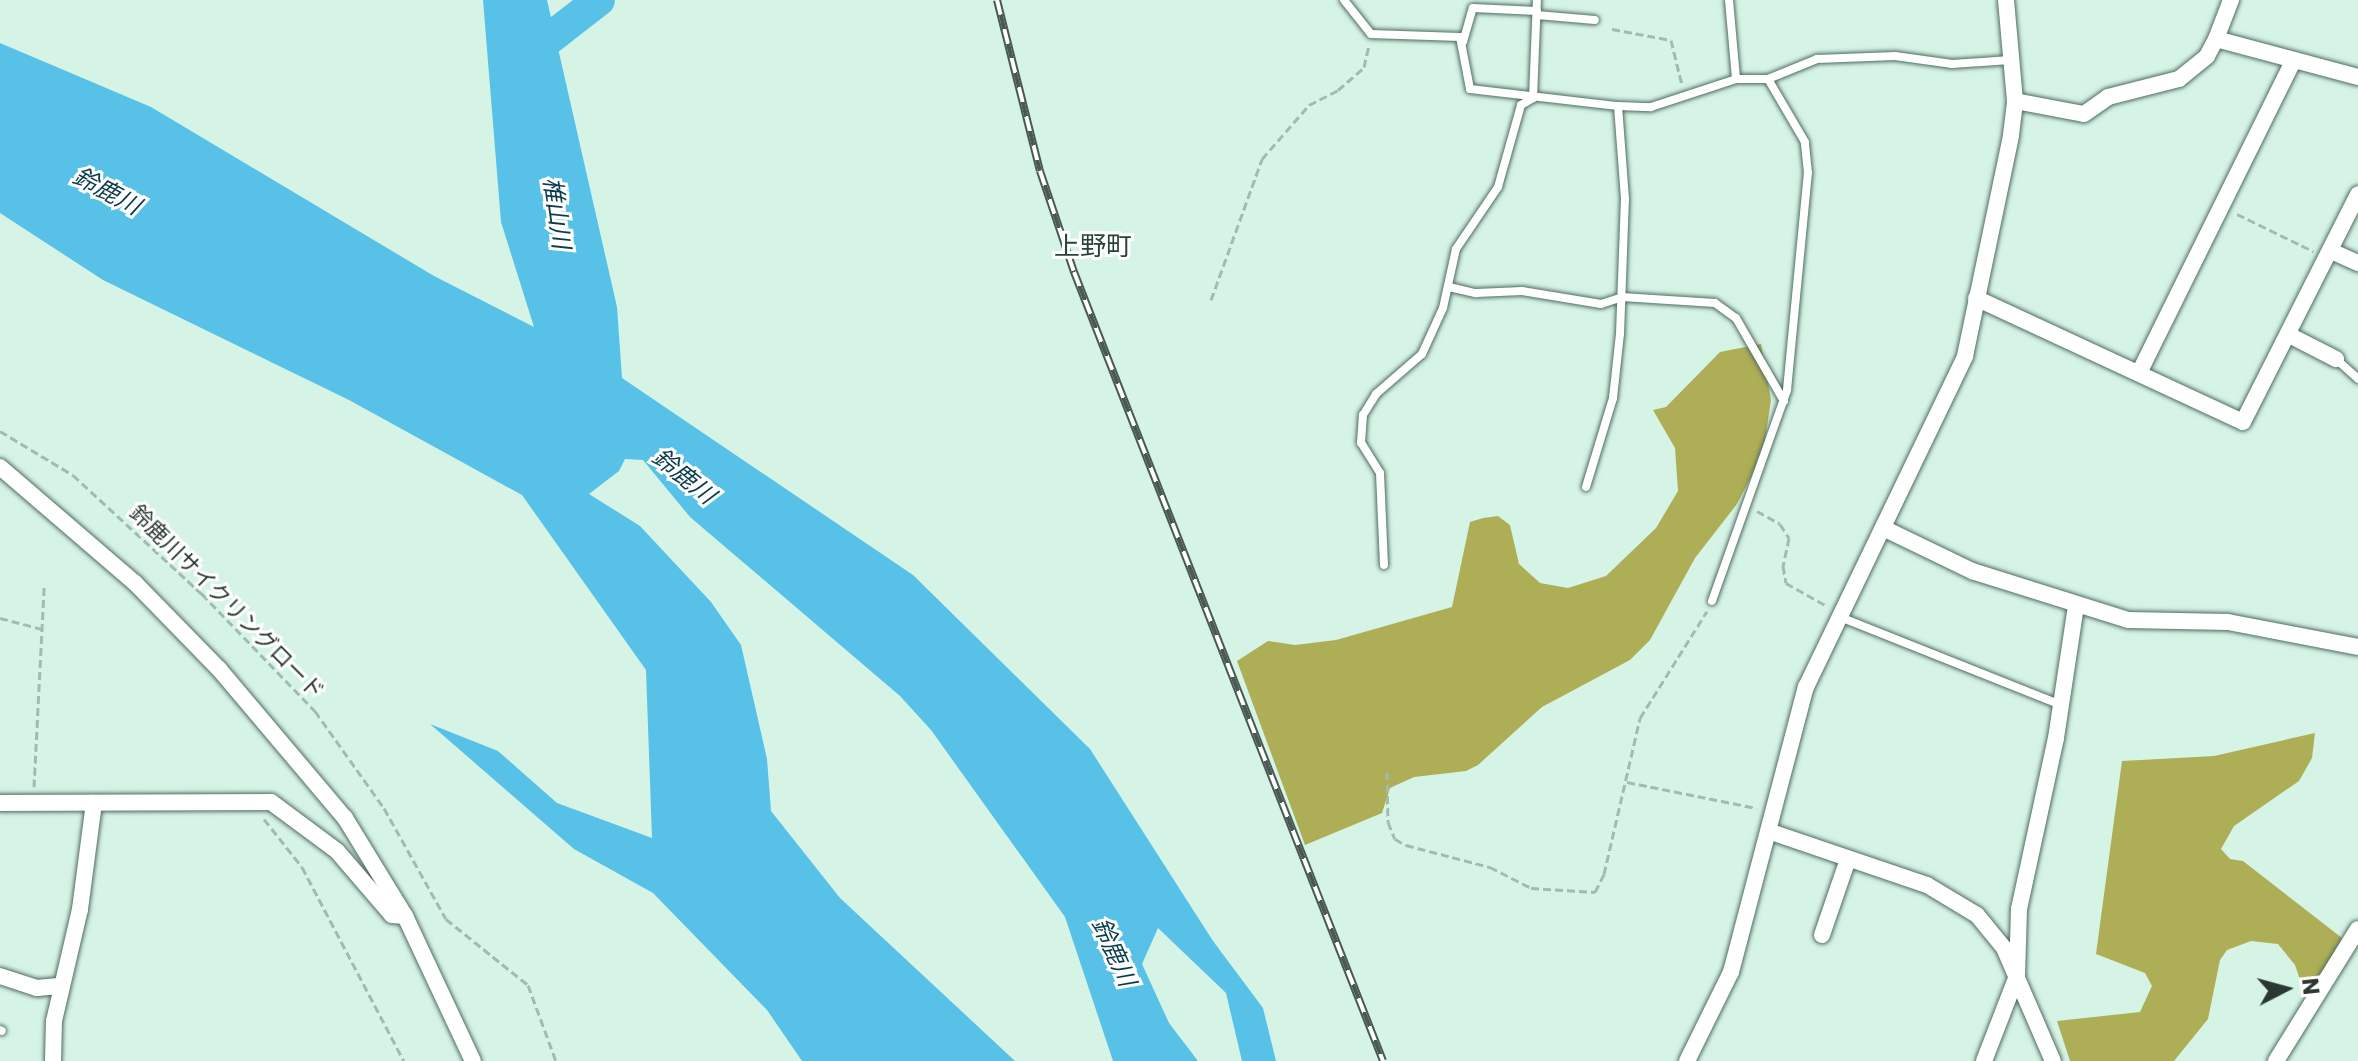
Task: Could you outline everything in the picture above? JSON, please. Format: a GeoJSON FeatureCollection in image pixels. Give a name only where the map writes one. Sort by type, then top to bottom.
{"type":"FeatureCollection","features":[{"type":"Feature","properties":{"kind":"street"},"geometry":{"type":"LineString","coordinates":[[1687,1061],[1731,972],[1771,832],[1806,687],[1965,356],[2015,101],[2006,0]]}},
{"type":"Feature","properties":{"kind":"street"},"geometry":{"type":"LineString","coordinates":[[2015,101],[2084,114],[2108,97],[2179,79],[2207,56],[2231,0]]}},
{"type":"Feature","properties":{"kind":"street"},"geometry":{"type":"LineString","coordinates":[[2216,39],[2294,60],[2356,72]]}},
{"type":"Feature","properties":{"kind":"street"},"geometry":{"type":"LineString","coordinates":[[2139,373],[2294,60]]}},
{"type":"Feature","properties":{"kind":"street"},"geometry":{"type":"LineString","coordinates":[[1976,298],[2243,422],[2358,194]]}},
{"type":"Feature","properties":{"kind":"street"},"geometry":{"type":"LineString","coordinates":[[2329,254],[2358,263]]}},
{"type":"Feature","properties":{"kind":"street"},"geometry":{"type":"LineString","coordinates":[[2289,335],[2336,359]]}},
{"type":"Feature","properties":{"kind":"street"},"geometry":{"type":"LineString","coordinates":[[0,467],[80,532],[219,669],[345,818],[405,916],[473,1061]]}},
{"type":"Feature","properties":{"kind":"street"},"geometry":{"type":"LineString","coordinates":[[1883,528],[1972,571],[2128,620],[2228,622],[2358,647]]}},
{"type":"Feature","properties":{"kind":"street"},"geometry":{"type":"LineString","coordinates":[[1984,1061],[2017,976],[2019,909],[2062,705],[2076,606]]}},
{"type":"Feature","properties":{"kind":"street"},"geometry":{"type":"LineString","coordinates":[[0,803],[248,800],[287,810],[359,873],[392,915],[405,916]]}},
{"type":"Feature","properties":{"kind":"street"},"geometry":{"type":"LineString","coordinates":[[53,1061],[62,986],[80,909],[94,803]]}},
{"type":"Feature","properties":{"kind":"street"},"geometry":{"type":"LineString","coordinates":[[1771,832],[1953,898],[1989,929],[2017,976],[2053,1061]]}},
{"type":"Feature","properties":{"kind":"street"},"geometry":{"type":"LineString","coordinates":[[1822,935],[1848,859]]}},
{"type":"Feature","properties":{"kind":"street"},"geometry":{"type":"LineString","coordinates":[[2276,1061],[2358,929]]}},
{"type":"Feature","properties":{"kind":"street"},"geometry":{"type":"LineString","coordinates":[[0,976],[37,988],[62,986]]}},
{"type":"Feature","properties":{"kind":"lane"},"geometry":{"type":"LineString","coordinates":[[1344,0],[1371,34],[1460,37],[1470,89],[1618,106],[1651,107],[1686,92],[1736,79],[1768,79],[1817,59],[1849,56],[1952,64],[2010,60]]}},
{"type":"Feature","properties":{"kind":"lane"},"geometry":{"type":"LineString","coordinates":[[1533,98],[1537,0]]}},
{"type":"Feature","properties":{"kind":"lane"},"geometry":{"type":"LineString","coordinates":[[1729,0],[1736,79]]}},
{"type":"Feature","properties":{"kind":"lane"},"geometry":{"type":"LineString","coordinates":[[1462,45],[1473,8],[1595,20]]}},
{"type":"Feature","properties":{"kind":"lane"},"geometry":{"type":"LineString","coordinates":[[1712,601],[1749,509],[1784,401],[1808,173],[1805,142],[1768,79]]}},
{"type":"Feature","properties":{"kind":"lane"},"geometry":{"type":"LineString","coordinates":[[1384,565],[1380,473],[1361,443],[1361,425],[1376,394],[1422,354],[1449,287],[1456,249],[1488,207],[1521,105],[1533,98]]}},
{"type":"Feature","properties":{"kind":"lane"},"geometry":{"type":"LineString","coordinates":[[1586,487],[1613,398],[1622,297],[1625,199],[1618,106]]}},
{"type":"Feature","properties":{"kind":"lane"},"geometry":{"type":"LineString","coordinates":[[1449,287],[1476,293],[1522,291],[1601,304],[1622,297],[1725,308],[1757,351],[1784,401]]}},
{"type":"Feature","properties":{"kind":"lane"},"geometry":{"type":"LineString","coordinates":[[2336,359],[2358,379]]}},
{"type":"Feature","properties":{"kind":"lane"},"geometry":{"type":"LineString","coordinates":[[1840,615],[2062,705]]}},
{"type":"Feature","properties":{"kind":"path"},"geometry":{"type":"LineString","coordinates":[[1612,29],[1671,40],[1686,92]]}},
{"type":"Feature","properties":{"kind":"path"},"geometry":{"type":"LineString","coordinates":[[1211,300],[1253,173],[1309,105],[1338,90],[1364,67],[1371,34]]}},
{"type":"Feature","properties":{"kind":"path"},"geometry":{"type":"LineString","coordinates":[[2221,207],[2329,254]]}},
{"type":"Feature","properties":{"kind":"path","name":"鈴鹿川サイクリングロード"},"geometry":{"type":"LineString","coordinates":[[0,431],[73,475],[202,594],[315,711],[384,808],[446,919],[528,985],[556,1061]]}},
{"type":"Feature","properties":{"kind":"path"},"geometry":{"type":"LineString","coordinates":[[1749,509],[1785,530],[1786,583],[1840,615]]}},
{"type":"Feature","properties":{"kind":"path"},"geometry":{"type":"LineString","coordinates":[[33,803],[44,587]]}},
{"type":"Feature","properties":{"kind":"path"},"geometry":{"type":"LineString","coordinates":[[1387,772],[1388,822],[1395,839],[1490,867],[1531,888],[1595,892],[1604,874],[1640,718],[1712,601]]}},
{"type":"Feature","properties":{"kind":"path"},"geometry":{"type":"LineString","coordinates":[[0,618],[42,629]]}},
{"type":"Feature","properties":{"kind":"path"},"geometry":{"type":"LineString","coordinates":[[1626,782],[1776,812]]}},
{"type":"Feature","properties":{"kind":"path"},"geometry":{"type":"LineString","coordinates":[[248,800],[302,867],[404,1061]]}},
{"type":"Feature","properties":{"kind":"shaded area"},"geometry":{"type":"Polygon","coordinates":[[[1761,344],[1771,400],[1763,453],[1737,504],[1695,558],[1650,640],[1630,660],[1542,707],[1478,765],[1466,771],[1414,777],[1390,788],[1382,813],[1305,845],[1237,661],[1268,641],[1295,645],[1336,640],[1452,607],[1470,522],[1483,518],[1498,516],[1510,525],[1519,564],[1540,583],[1568,588],[1606,576],[1656,528],[1678,491],[1675,448],[1653,410],[1666,407],[1720,352],[1761,344]]]}},
{"type":"Feature","properties":{"kind":"shaded area"},"geometry":{"type":"Polygon","coordinates":[[[2315,733],[2312,758],[2299,781],[2234,826],[2221,849],[2230,859],[2243,861],[2342,938],[2340,963],[2315,998],[2304,991],[2295,965],[2278,944],[2251,941],[2227,950],[2220,960],[2208,1019],[2174,1061],[2070,1061],[2057,1021],[2140,1012],[2152,986],[2145,973],[2096,954],[2122,761],[2214,756],[2315,733]]]}},
{"type":"Feature","properties":{"kind":"water"},"geometry":{"type":"Polygon","coordinates":[[[483,0],[547,0],[617,307],[622,378],[913,575],[1090,749],[1213,941],[1263,1008],[1276,1061],[1242,1061],[1226,993],[1158,928],[1142,964],[1169,1023],[1198,1061],[1113,1061],[1065,917],[931,730],[900,696],[690,517],[643,460],[625,459],[619,471],[589,494],[640,526],[711,602],[741,645],[767,759],[771,811],[840,898],[1015,1061],[802,1061],[767,1010],[653,893],[574,849],[430,724],[498,751],[557,803],[652,838],[646,670],[522,495],[349,400],[103,280],[0,213],[0,43],[151,107],[434,276],[534,327],[501,222],[483,0]]]}},
{"type":"Feature","properties":{"kind":"waterway"},"geometry":{"type":"LineString","coordinates":[[523,59],[599,0]]}},
{"type":"Feature","properties":{"kind":"railway"},"geometry":{"type":"LineString","coordinates":[[997,0],[1040,171],[1074,272],[1383,1061]]}},
{"type":"Feature","properties":{"kind":"district","name":"上野町"},"geometry":{"type":"Point","coordinates":[1093,247]}},
{"type":"Feature","properties":{"kind":"water label","name":"鈴鹿川"},"geometry":{"type":"Point","coordinates":[107,191]}},
{"type":"Feature","properties":{"kind":"water label","name":"椎山川"},"geometry":{"type":"Point","coordinates":[557,213]}},
{"type":"Feature","properties":{"kind":"water label","name":"鈴鹿川"},"geometry":{"type":"Point","coordinates":[684,476]}},
{"type":"Feature","properties":{"kind":"water label","name":"鈴鹿川"},"geometry":{"type":"Point","coordinates":[1114,952]}}]}
